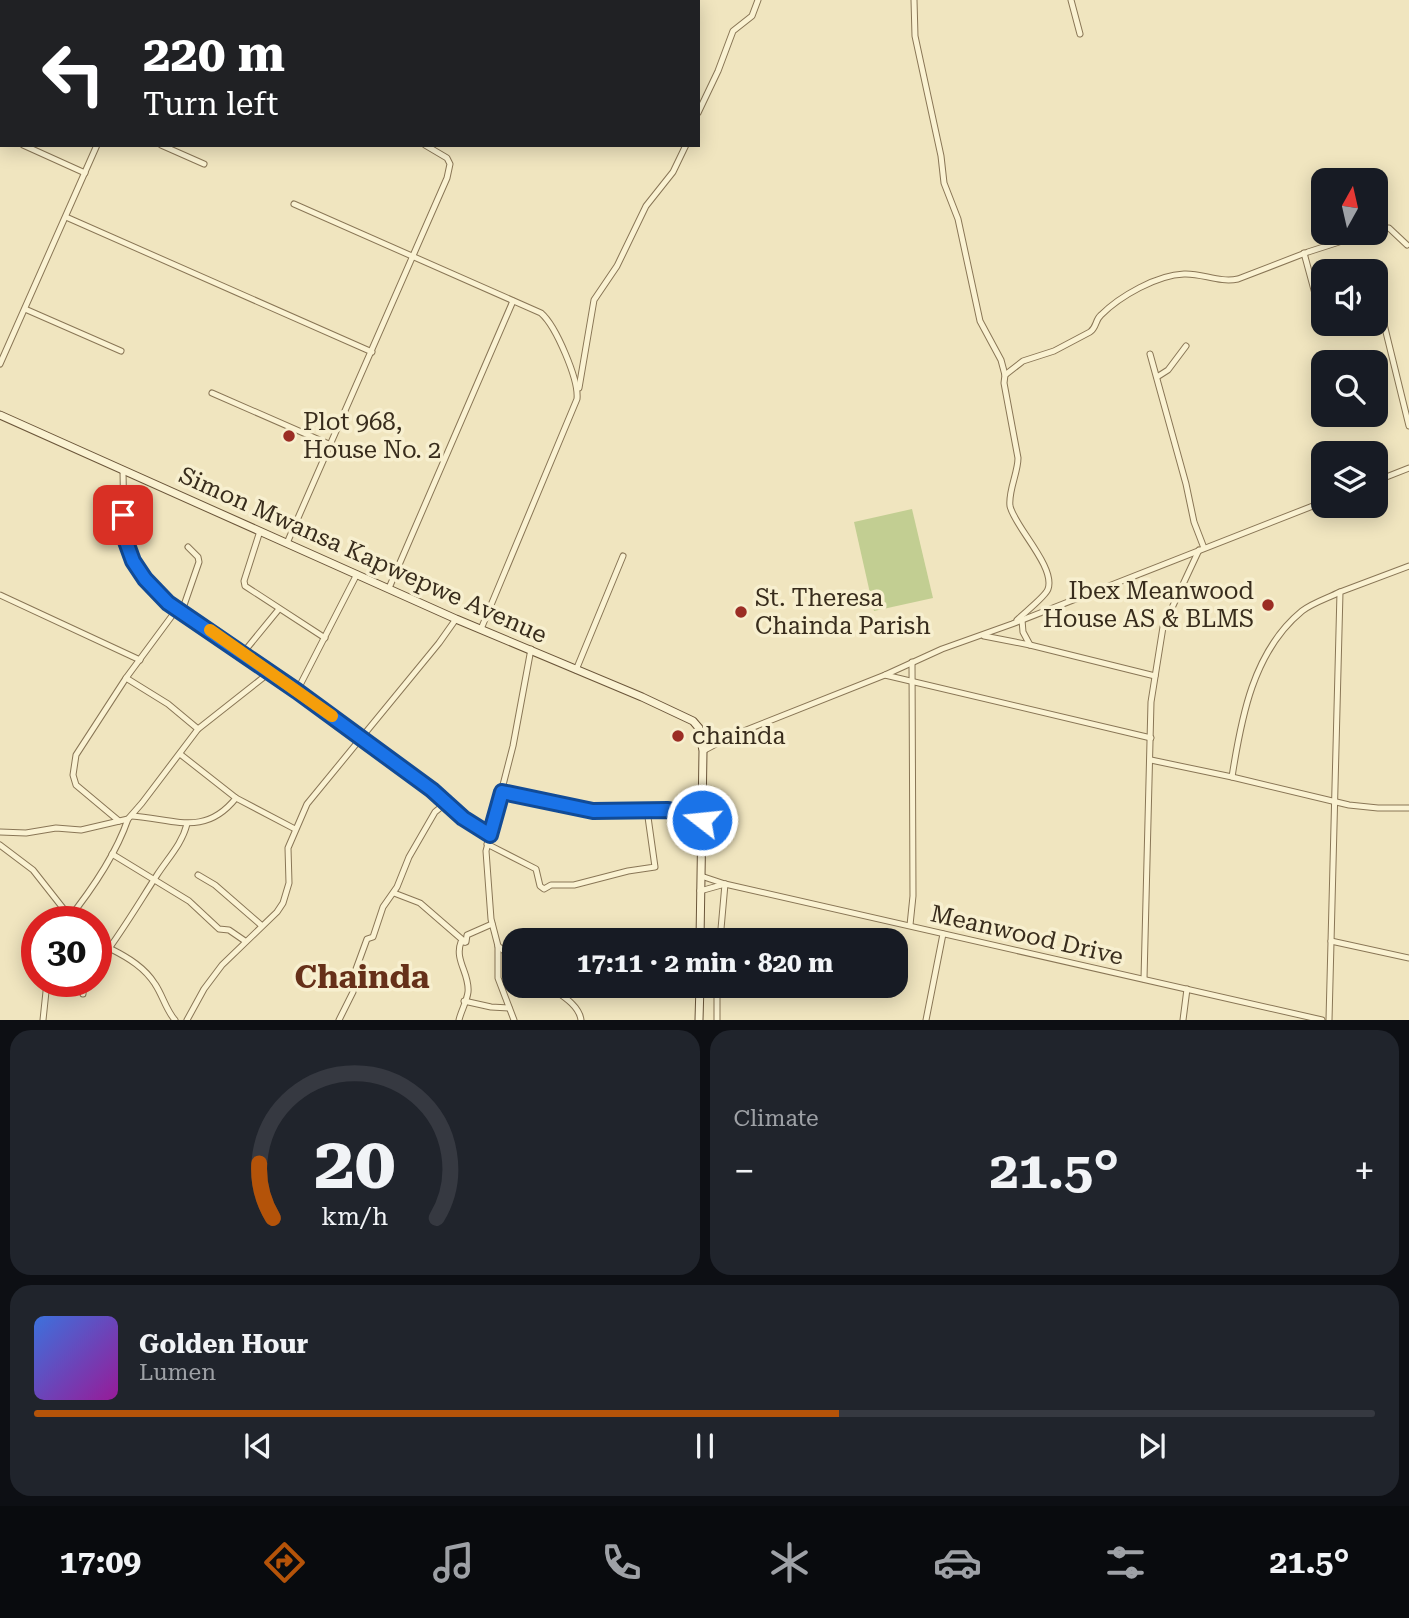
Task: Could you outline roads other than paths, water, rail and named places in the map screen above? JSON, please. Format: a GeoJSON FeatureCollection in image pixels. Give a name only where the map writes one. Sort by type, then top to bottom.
{"type":"FeatureCollection","features":[{"type":"Feature","properties":{"kind":"main road","name":"Simon Mwansa Kapwepwe Avenue"},"geometry":{"type":"LineString","coordinates":[[0,415],[456,619],[687,717],[699,728],[703,751]]}},
{"type":"Feature","properties":{"kind":"main road"},"geometry":{"type":"LineString","coordinates":[[700,928],[703,751]]}},
{"type":"Feature","properties":{"kind":"main road"},"geometry":{"type":"LineString","coordinates":[[699,1020],[700,998]]}},
{"type":"Feature","properties":{"kind":"street"},"geometry":{"type":"LineString","coordinates":[[700,109],[733,31],[752,16],[758,0]]}},
{"type":"Feature","properties":{"kind":"street"},"geometry":{"type":"LineString","coordinates":[[914,0],[915,36],[941,156],[944,183],[958,219],[980,321],[1001,360],[1005,375],[1004,383],[1018,458],[1010,508],[1032,542],[1049,580],[1048,591],[1012,624]]}},
{"type":"Feature","properties":{"kind":"street"},"geometry":{"type":"LineString","coordinates":[[1071,0],[1080,34]]}},
{"type":"Feature","properties":{"kind":"street"},"geometry":{"type":"LineString","coordinates":[[27,147],[85,173]]}},
{"type":"Feature","properties":{"kind":"street"},"geometry":{"type":"LineString","coordinates":[[0,364],[96,147]]}},
{"type":"Feature","properties":{"kind":"street"},"geometry":{"type":"LineString","coordinates":[[166,147],[204,164]]}},
{"type":"Feature","properties":{"kind":"street"},"geometry":{"type":"LineString","coordinates":[[288,543],[449,171],[447,158],[428,147]]}},
{"type":"Feature","properties":{"kind":"street"},"geometry":{"type":"LineString","coordinates":[[481,629],[577,399],[594,300],[617,266],[646,206],[673,172],[684,147]]}},
{"type":"Feature","properties":{"kind":"street"},"geometry":{"type":"LineString","coordinates":[[294,204],[541,313],[550,322],[576,383],[577,399]]}},
{"type":"Feature","properties":{"kind":"street"},"geometry":{"type":"LineString","coordinates":[[66,217],[372,352]]}},
{"type":"Feature","properties":{"kind":"street"},"geometry":{"type":"LineString","coordinates":[[1388,228],[1407,245]]}},
{"type":"Feature","properties":{"kind":"street"},"geometry":{"type":"LineString","coordinates":[[1005,375],[1023,361],[1054,351],[1095,329],[1098,317],[1142,286],[1188,274],[1222,280],[1238,279],[1329,245]]}},
{"type":"Feature","properties":{"kind":"street"},"geometry":{"type":"LineString","coordinates":[[1304,253],[1311,279]]}},
{"type":"Feature","properties":{"kind":"street"},"geometry":{"type":"LineString","coordinates":[[389,589],[513,301]]}},
{"type":"Feature","properties":{"kind":"street"},"geometry":{"type":"LineString","coordinates":[[25,309],[121,351]]}},
{"type":"Feature","properties":{"kind":"street"},"geometry":{"type":"LineString","coordinates":[[1387,336],[1409,426]]}},
{"type":"Feature","properties":{"kind":"street"},"geometry":{"type":"LineString","coordinates":[[1157,377],[1174,364],[1186,346]]}},
{"type":"Feature","properties":{"kind":"street"},"geometry":{"type":"LineString","coordinates":[[1144,979],[1151,702],[1163,627],[1201,549],[1150,354]]}},
{"type":"Feature","properties":{"kind":"street"},"geometry":{"type":"LineString","coordinates":[[212,393],[331,445]]}},
{"type":"Feature","properties":{"kind":"street"},"geometry":{"type":"LineString","coordinates":[[1388,476],[1409,468]]}},
{"type":"Feature","properties":{"kind":"street"},"geometry":{"type":"LineString","coordinates":[[123,471],[124,527],[128,551],[145,579],[168,603],[361,737],[463,818],[490,835]]}},
{"type":"Feature","properties":{"kind":"street"},"geometry":{"type":"LineString","coordinates":[[703,751],[731,736],[885,676],[912,662],[1311,507]]}},
{"type":"Feature","properties":{"kind":"street"},"geometry":{"type":"LineString","coordinates":[[260,531],[244,583],[247,588],[325,638]]}},
{"type":"Feature","properties":{"kind":"street"},"geometry":{"type":"LineString","coordinates":[[119,821],[76,785],[73,764],[93,727],[126,678],[180,610],[199,562],[198,557],[188,547]]}},
{"type":"Feature","properties":{"kind":"street"},"geometry":{"type":"LineString","coordinates":[[576,670],[623,556]]}},
{"type":"Feature","properties":{"kind":"street"},"geometry":{"type":"LineString","coordinates":[[1231,776],[1242,715],[1264,659],[1283,632],[1303,611],[1340,593],[1409,566]]}},
{"type":"Feature","properties":{"kind":"street"},"geometry":{"type":"LineString","coordinates":[[297,691],[357,574]]}},
{"type":"Feature","properties":{"kind":"street"},"geometry":{"type":"LineString","coordinates":[[1329,1020],[1340,593]]}},
{"type":"Feature","properties":{"kind":"street"},"geometry":{"type":"LineString","coordinates":[[0,595],[140,660]]}},
{"type":"Feature","properties":{"kind":"street"},"geometry":{"type":"LineString","coordinates":[[243,653],[279,609]]}},
{"type":"Feature","properties":{"kind":"street"},"geometry":{"type":"LineString","coordinates":[[187,1020],[222,965],[277,912],[289,883],[287,854],[307,804],[456,619]]}},
{"type":"Feature","properties":{"kind":"street"},"geometry":{"type":"LineString","coordinates":[[1022,620],[1023,632],[1030,645]]}},
{"type":"Feature","properties":{"kind":"street"},"geometry":{"type":"LineString","coordinates":[[981,636],[1030,645],[1155,676]]}},
{"type":"Feature","properties":{"kind":"street"},"geometry":{"type":"LineString","coordinates":[[514,1020],[498,978],[498,946],[492,924],[486,863],[487,844],[502,792],[531,649]]}},
{"type":"Feature","properties":{"kind":"street"},"geometry":{"type":"LineString","coordinates":[[910,925],[914,896],[910,683],[912,662]]}},
{"type":"Feature","properties":{"kind":"street"},"geometry":{"type":"LineString","coordinates":[[80,906],[130,818],[198,729],[270,673]]}},
{"type":"Feature","properties":{"kind":"street"},"geometry":{"type":"LineString","coordinates":[[885,676],[1151,738]]}},
{"type":"Feature","properties":{"kind":"street"},"geometry":{"type":"LineString","coordinates":[[126,678],[168,704],[198,729]]}},
{"type":"Feature","properties":{"kind":"street"},"geometry":{"type":"LineString","coordinates":[[180,754],[236,798],[295,829]]}},
{"type":"Feature","properties":{"kind":"street"},"geometry":{"type":"LineString","coordinates":[[1151,760],[1362,807],[1409,808]]}},
{"type":"Feature","properties":{"kind":"street"},"geometry":{"type":"LineString","coordinates":[[502,792],[593,811],[668,810],[702,820]]}},
{"type":"Feature","properties":{"kind":"street"},"geometry":{"type":"LineString","coordinates":[[0,832],[26,833],[56,828],[81,830],[130,818],[187,824],[218,817],[236,798]]}},
{"type":"Feature","properties":{"kind":"street"},"geometry":{"type":"LineString","coordinates":[[340,1020],[353,992],[356,968],[367,939],[373,937],[383,906],[394,893],[409,857],[435,812],[446,803]]}},
{"type":"Feature","properties":{"kind":"street"},"geometry":{"type":"LineString","coordinates":[[487,844],[536,869],[540,886],[544,889],[575,885],[655,867],[647,810]]}},
{"type":"Feature","properties":{"kind":"street"},"geometry":{"type":"LineString","coordinates":[[112,947],[121,928],[134,915],[174,851],[187,824]]}},
{"type":"Feature","properties":{"kind":"street"},"geometry":{"type":"LineString","coordinates":[[0,845],[33,870],[58,906]]}},
{"type":"Feature","properties":{"kind":"street"},"geometry":{"type":"LineString","coordinates":[[112,854],[188,901],[219,929],[229,930],[245,941]]}},
{"type":"Feature","properties":{"kind":"street"},"geometry":{"type":"LineString","coordinates":[[198,876],[215,884],[261,925]]}},
{"type":"Feature","properties":{"kind":"street","name":"Meanwood Drive"},"geometry":{"type":"LineString","coordinates":[[701,876],[725,884],[1322,1020]]}},
{"type":"Feature","properties":{"kind":"street"},"geometry":{"type":"LineString","coordinates":[[700,891],[725,884],[721,928]]}},
{"type":"Feature","properties":{"kind":"street"},"geometry":{"type":"LineString","coordinates":[[394,893],[420,903],[466,942]]}},
{"type":"Feature","properties":{"kind":"street"},"geometry":{"type":"LineString","coordinates":[[466,942],[467,936],[492,924]]}},
{"type":"Feature","properties":{"kind":"street"},"geometry":{"type":"LineString","coordinates":[[926,1020],[943,934]]}},
{"type":"Feature","properties":{"kind":"street"},"geometry":{"type":"LineString","coordinates":[[1331,941],[1409,958]]}},
{"type":"Feature","properties":{"kind":"street"},"geometry":{"type":"LineString","coordinates":[[459,1020],[468,994],[467,981],[457,952],[461,942],[466,942]]}},
{"type":"Feature","properties":{"kind":"street"},"geometry":{"type":"LineString","coordinates":[[498,946],[502,949]]}},
{"type":"Feature","properties":{"kind":"street"},"geometry":{"type":"LineString","coordinates":[[112,950],[141,966],[145,974],[154,981],[175,1020]]}},
{"type":"Feature","properties":{"kind":"street"},"geometry":{"type":"LineString","coordinates":[[1183,1020],[1187,989]]}},
{"type":"Feature","properties":{"kind":"street"},"geometry":{"type":"LineString","coordinates":[[43,1020],[45,997]]}},
{"type":"Feature","properties":{"kind":"street"},"geometry":{"type":"LineString","coordinates":[[564,998],[580,1011],[581,1020]]}},
{"type":"Feature","properties":{"kind":"street"},"geometry":{"type":"LineString","coordinates":[[716,1020],[717,998]]}},
{"type":"Feature","properties":{"kind":"street"},"geometry":{"type":"LineString","coordinates":[[464,1001],[509,1008]]}},
{"type":"Feature","properties":{"kind":"street"},"geometry":{"type":"LineString","coordinates":[[1272,1020],[1275,1009]]}},
{"type":"Feature","properties":{"kind":"place","name":"Plot 968, House No. 2"},"geometry":{"type":"Point","coordinates":[289,436]}},
{"type":"Feature","properties":{"kind":"place","name":"Ibex Meanwood House AS & BLMS"},"geometry":{"type":"Point","coordinates":[1268,605]}},
{"type":"Feature","properties":{"kind":"place","name":"St. Theresa Chainda Parish"},"geometry":{"type":"Point","coordinates":[741,612]}},
{"type":"Feature","properties":{"kind":"place","name":"chainda"},"geometry":{"type":"Point","coordinates":[678,736]}},
{"type":"Feature","properties":{"kind":"district","name":"Chainda"},"geometry":{"type":"Point","coordinates":[362,977]}}]}
